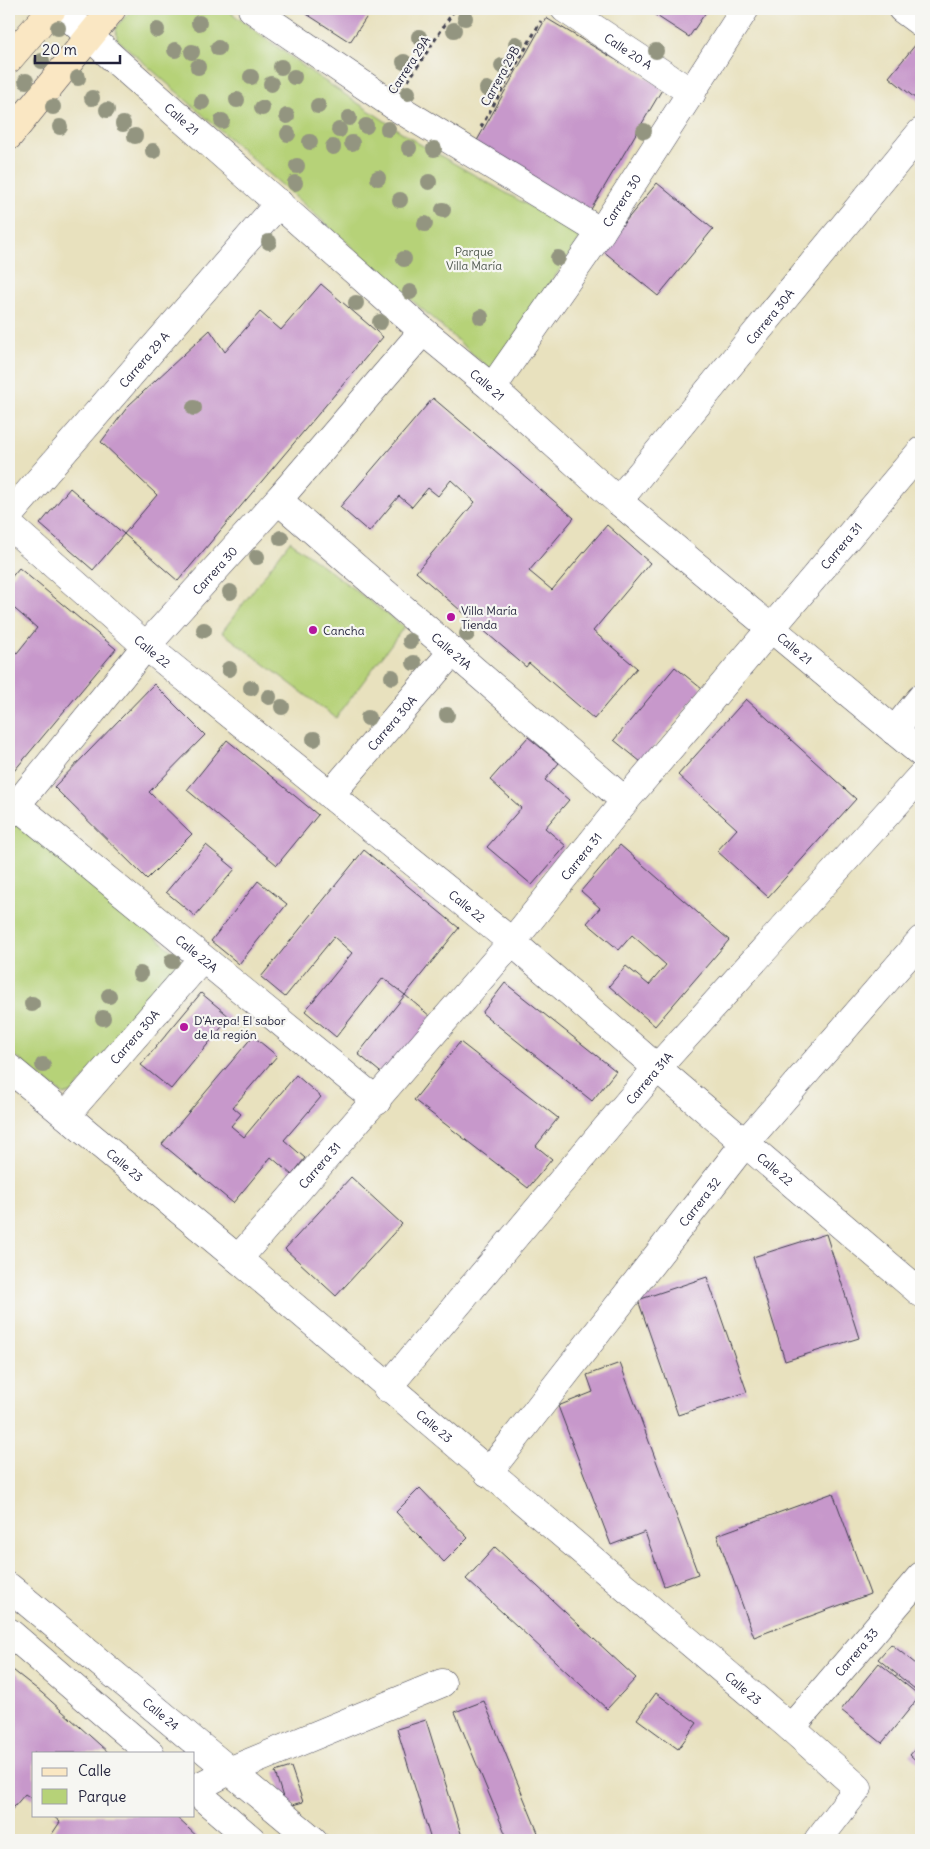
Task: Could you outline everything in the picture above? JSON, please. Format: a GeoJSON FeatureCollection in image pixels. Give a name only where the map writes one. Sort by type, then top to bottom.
{"type":"FeatureCollection","features":[{"type":"Feature","properties":{"kind":"main road"},"geometry":{"type":"LineString","coordinates":[[9,59],[52,9]]}},
{"type":"Feature","properties":{"kind":"main road"},"geometry":{"type":"LineString","coordinates":[[9,136],[112,9]]}},
{"type":"Feature","properties":{"kind":"street","name":"Calle 21"},"geometry":{"type":"LineString","coordinates":[[60,9],[114,59],[423,331],[492,388],[618,501],[921,753]]}},
{"type":"Feature","properties":{"kind":"street"},"geometry":{"type":"LineString","coordinates":[[252,9],[393,105],[601,232]]}},
{"type":"Feature","properties":{"kind":"street","name":"Carrera 30"},"geometry":{"type":"LineString","coordinates":[[492,388],[601,232],[745,9]]}},
{"type":"Feature","properties":{"kind":"street"},"geometry":{"type":"LineString","coordinates":[[902,9],[921,23]]}},
{"type":"Feature","properties":{"kind":"street","name":"Calle 20 A"},"geometry":{"type":"LineString","coordinates":[[554,13],[692,93]]}},
{"type":"Feature","properties":{"kind":"street","name":"Carrera 30A"},"geometry":{"type":"LineString","coordinates":[[618,501],[921,132]]}},
{"type":"Feature","properties":{"kind":"street","name":"Carrera 29 A"},"geometry":{"type":"LineString","coordinates":[[9,515],[279,203]]}},
{"type":"Feature","properties":{"kind":"street","name":"Carrera 30"},"geometry":{"type":"LineString","coordinates":[[12,810],[146,646],[278,500],[423,331]]}},
{"type":"Feature","properties":{"kind":"street","name":"Carrera 31"},"geometry":{"type":"LineString","coordinates":[[238,1260],[512,942],[625,801],[921,451]]}},
{"type":"Feature","properties":{"kind":"street","name":"Calle 21A"},"geometry":{"type":"LineString","coordinates":[[278,500],[625,801]]}},
{"type":"Feature","properties":{"kind":"street","name":"Calle 22"},"geometry":{"type":"LineString","coordinates":[[9,525],[146,646],[512,942],[745,1143],[917,1281]]}},
{"type":"Feature","properties":{"kind":"street","name":"Carrera 30A"},"geometry":{"type":"LineString","coordinates":[[330,795],[453,651]]}},
{"type":"Feature","properties":{"kind":"street"},"geometry":{"type":"LineString","coordinates":[[894,731],[921,698]]}},
{"type":"Feature","properties":{"kind":"street","name":"Carrera 31A"},"geometry":{"type":"LineString","coordinates":[[387,1388],[657,1068],[921,776]]}},
{"type":"Feature","properties":{"kind":"street","name":"Calle 22A"},"geometry":{"type":"LineString","coordinates":[[12,810],[202,959],[376,1101]]}},
{"type":"Feature","properties":{"kind":"street","name":"Carrera 32"},"geometry":{"type":"LineString","coordinates":[[488,1473],[745,1143],[921,940]]}},
{"type":"Feature","properties":{"kind":"street","name":"Carrera 30A"},"geometry":{"type":"LineString","coordinates":[[66,1115],[202,959]]}},
{"type":"Feature","properties":{"kind":"street","name":"Calle 23"},"geometry":{"type":"LineString","coordinates":[[9,1068],[791,1728],[858,1788],[818,1840]]}},
{"type":"Feature","properties":{"kind":"street","name":"Carrera 33"},"geometry":{"type":"LineString","coordinates":[[791,1728],[921,1576]]}},
{"type":"Feature","properties":{"kind":"street","name":"Calle 24"},"geometry":{"type":"LineString","coordinates":[[9,1587],[313,1840]]}},
{"type":"Feature","properties":{"kind":"street"},"geometry":{"type":"LineString","coordinates":[[9,1632],[149,1752]]}},
{"type":"Feature","properties":{"kind":"street"},"geometry":{"type":"LineString","coordinates":[[195,1788],[229,1771],[442,1683]]}},
{"type":"Feature","properties":{"kind":"street"},"geometry":{"type":"LineString","coordinates":[[195,1790],[252,1840]]}},
{"type":"Feature","properties":{"kind":"path","name":"Carrera 29A"},"geometry":{"type":"LineString","coordinates":[[393,105],[455,9]]}},
{"type":"Feature","properties":{"kind":"path","name":"Carrera 29B"},"geometry":{"type":"LineString","coordinates":[[468,151],[554,13]]}},
{"type":"Feature","properties":{"kind":"green space","name":"Parque Villa María"},"geometry":{"type":"Polygon","coordinates":[[[132,9],[226,9],[314,74],[418,143],[582,236],[492,371],[117,39],[116,27],[132,9]]]}},
{"type":"Feature","properties":{"kind":"green space","name":"Cancha"},"geometry":{"type":"Polygon","coordinates":[[[290,541],[404,627],[336,718],[222,632],[290,541]]]}},
{"type":"Feature","properties":{"kind":"green space"},"geometry":{"type":"Polygon","coordinates":[[[18,820],[183,960],[73,1092],[64,1095],[9,1051],[9,830],[18,820]]]}},
{"type":"Feature","properties":{"kind":"building"},"geometry":{"type":"Polygon","coordinates":[[[299,9],[372,9],[350,42],[299,9]]]}},
{"type":"Feature","properties":{"kind":"building"},"geometry":{"type":"Polygon","coordinates":[[[646,9],[708,9],[689,37],[646,9]]]}},
{"type":"Feature","properties":{"kind":"building"},"geometry":{"type":"Polygon","coordinates":[[[546,18],[663,88],[590,211],[474,146],[546,18]]]}},
{"type":"Feature","properties":{"kind":"building"},"geometry":{"type":"Polygon","coordinates":[[[921,38],[921,103],[889,77],[921,38]]]}},
{"type":"Feature","properties":{"kind":"building"},"geometry":{"type":"Polygon","coordinates":[[[657,183],[713,229],[658,296],[602,250],[657,183]]]}},
{"type":"Feature","properties":{"kind":"building"},"geometry":{"type":"Polygon","coordinates":[[[321,284],[383,337],[178,581],[124,534],[157,495],[101,442],[129,405],[210,330],[225,352],[260,312],[281,330],[321,284]]]}},
{"type":"Feature","properties":{"kind":"building"},"geometry":{"type":"Polygon","coordinates":[[[433,398],[574,518],[529,571],[552,590],[607,525],[650,563],[593,631],[637,668],[594,719],[529,663],[526,667],[416,572],[475,502],[451,480],[438,496],[428,488],[412,507],[399,496],[369,532],[340,507],[433,398]]]}},
{"type":"Feature","properties":{"kind":"building"},"geometry":{"type":"Polygon","coordinates":[[[70,488],[124,534],[93,570],[40,524],[70,488]]]}},
{"type":"Feature","properties":{"kind":"building"},"geometry":{"type":"Polygon","coordinates":[[[19,568],[116,649],[9,777],[9,647],[17,653],[37,628],[9,604],[9,580],[19,568]]]}},
{"type":"Feature","properties":{"kind":"building"},"geometry":{"type":"Polygon","coordinates":[[[675,667],[702,689],[641,762],[614,740],[675,667]]]}},
{"type":"Feature","properties":{"kind":"building"},"geometry":{"type":"Polygon","coordinates":[[[154,684],[205,735],[149,792],[192,834],[147,879],[54,787],[154,684]]]}},
{"type":"Feature","properties":{"kind":"building"},"geometry":{"type":"Polygon","coordinates":[[[746,699],[856,799],[768,897],[717,851],[737,829],[678,775],[746,699]]]}},
{"type":"Feature","properties":{"kind":"building"},"geometry":{"type":"Polygon","coordinates":[[[528,737],[559,763],[545,780],[569,800],[545,828],[566,846],[532,885],[487,847],[521,808],[490,780],[528,737]]]}},
{"type":"Feature","properties":{"kind":"building"},"geometry":{"type":"Polygon","coordinates":[[[227,740],[318,815],[277,865],[187,790],[227,740]]]}},
{"type":"Feature","properties":{"kind":"building"},"geometry":{"type":"Polygon","coordinates":[[[206,845],[235,869],[195,916],[166,892],[206,845]]]}},
{"type":"Feature","properties":{"kind":"building"},"geometry":{"type":"Polygon","coordinates":[[[620,845],[729,940],[655,1026],[609,986],[626,966],[649,985],[666,965],[632,935],[619,950],[587,923],[600,908],[581,891],[620,845]]]}},
{"type":"Feature","properties":{"kind":"building"},"geometry":{"type":"Polygon","coordinates":[[[364,850],[459,928],[405,995],[383,978],[336,1037],[305,1011],[352,953],[334,937],[285,997],[261,977],[364,850]]]}},
{"type":"Feature","properties":{"kind":"building"},"geometry":{"type":"Polygon","coordinates":[[[258,881],[287,904],[239,964],[211,941],[258,881]]]}},
{"type":"Feature","properties":{"kind":"building"},"geometry":{"type":"Polygon","coordinates":[[[505,983],[616,1071],[592,1101],[482,1013],[505,983]]]}},
{"type":"Feature","properties":{"kind":"building"},"geometry":{"type":"Polygon","coordinates":[[[201,993],[230,1017],[171,1089],[141,1065],[201,993]]]}},
{"type":"Feature","properties":{"kind":"building"},"geometry":{"type":"Polygon","coordinates":[[[405,995],[437,1022],[390,1080],[358,1054],[405,995]]]}},
{"type":"Feature","properties":{"kind":"building"},"geometry":{"type":"Polygon","coordinates":[[[253,1036],[277,1056],[233,1107],[241,1114],[231,1126],[244,1137],[296,1075],[321,1097],[284,1140],[305,1158],[292,1175],[271,1157],[233,1203],[162,1144],[253,1036]]]}},
{"type":"Feature","properties":{"kind":"building"},"geometry":{"type":"Polygon","coordinates":[[[460,1042],[558,1118],[536,1146],[552,1159],[528,1188],[414,1100],[460,1042]]]}},
{"type":"Feature","properties":{"kind":"building"},"geometry":{"type":"Polygon","coordinates":[[[351,1177],[402,1224],[336,1296],[285,1249],[351,1177]]]}},
{"type":"Feature","properties":{"kind":"building"},"geometry":{"type":"Polygon","coordinates":[[[826,1234],[859,1338],[785,1361],[753,1257],[826,1234]]]}},
{"type":"Feature","properties":{"kind":"building"},"geometry":{"type":"Polygon","coordinates":[[[707,1277],[747,1392],[678,1415],[638,1300],[707,1277]]]}},
{"type":"Feature","properties":{"kind":"building"},"geometry":{"type":"Polygon","coordinates":[[[620,1363],[698,1574],[664,1586],[645,1532],[611,1545],[558,1406],[593,1392],[587,1375],[620,1363]]]}},
{"type":"Feature","properties":{"kind":"building"},"geometry":{"type":"Polygon","coordinates":[[[420,1488],[468,1538],[444,1562],[396,1512],[420,1488]]]}},
{"type":"Feature","properties":{"kind":"building"},"geometry":{"type":"Polygon","coordinates":[[[833,1493],[870,1594],[754,1637],[717,1535],[833,1493]]]}},
{"type":"Feature","properties":{"kind":"building"},"geometry":{"type":"Polygon","coordinates":[[[495,1547],[636,1678],[607,1709],[466,1579],[495,1547]]]}},
{"type":"Feature","properties":{"kind":"building"},"geometry":{"type":"Polygon","coordinates":[[[891,1644],[921,1668],[921,1694],[878,1659],[891,1644]]]}},
{"type":"Feature","properties":{"kind":"building"},"geometry":{"type":"Polygon","coordinates":[[[879,1663],[920,1696],[882,1743],[841,1710],[879,1663]]]}},
{"type":"Feature","properties":{"kind":"building"},"geometry":{"type":"Polygon","coordinates":[[[9,1667],[42,1693],[108,1752],[32,1752],[32,1799],[25,1794],[9,1813],[9,1667]]]}},
{"type":"Feature","properties":{"kind":"building"},"geometry":{"type":"Polygon","coordinates":[[[656,1693],[697,1723],[678,1749],[637,1719],[656,1693]]]}},
{"type":"Feature","properties":{"kind":"building"},"geometry":{"type":"Polygon","coordinates":[[[484,1701],[541,1840],[508,1840],[455,1712],[484,1701]]]}},
{"type":"Feature","properties":{"kind":"building"},"geometry":{"type":"Polygon","coordinates":[[[426,1720],[463,1840],[431,1840],[397,1729],[426,1720]]]}},
{"type":"Feature","properties":{"kind":"building"},"geometry":{"type":"Polygon","coordinates":[[[921,1742],[921,1765],[910,1755],[921,1742]]]}},
{"type":"Feature","properties":{"kind":"building"},"geometry":{"type":"Polygon","coordinates":[[[291,1767],[303,1802],[286,1807],[275,1772],[291,1767]]]}},
{"type":"Feature","properties":{"kind":"building"},"geometry":{"type":"Polygon","coordinates":[[[53,1816],[175,1816],[201,1840],[48,1840],[60,1822],[53,1816]]]}},
{"type":"Feature","properties":{"kind":"place","name":"Villa María Tienda"},"geometry":{"type":"Point","coordinates":[451,617]}},
{"type":"Feature","properties":{"kind":"place","name":"Cancha"},"geometry":{"type":"Point","coordinates":[313,630]}},
{"type":"Feature","properties":{"kind":"place","name":"D'Arepa! El sabor de la región"},"geometry":{"type":"Point","coordinates":[184,1027]}}]}
